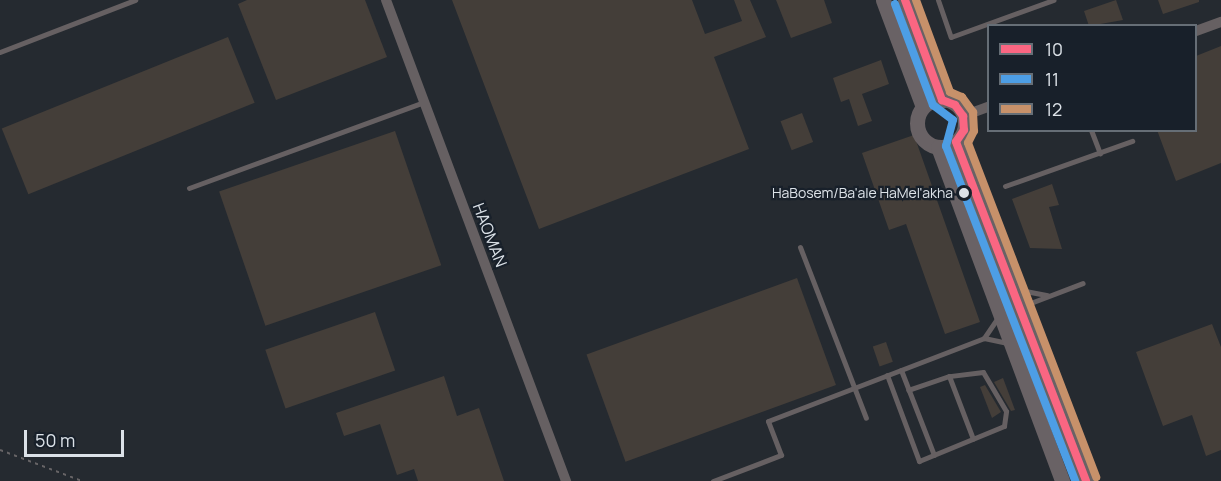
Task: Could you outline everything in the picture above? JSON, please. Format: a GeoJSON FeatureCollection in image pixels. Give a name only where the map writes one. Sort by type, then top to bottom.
{"type":"FeatureCollection","features":[{"type":"Feature","properties":{"kind":"street","name":"HAOMAN"},"geometry":{"type":"LineString","coordinates":[[386,0],[566,481]]}},
{"type":"Feature","properties":{"kind":"street"},"geometry":{"type":"LineString","coordinates":[[883,0],[923,107],[918,119],[919,133],[938,147],[1062,481]]}},
{"type":"Feature","properties":{"kind":"street"},"geometry":{"type":"LineString","coordinates":[[905,0],[942,100]]}},
{"type":"Feature","properties":{"kind":"street"},"geometry":{"type":"LineString","coordinates":[[1197,31],[1221,22]]}},
{"type":"Feature","properties":{"kind":"street"},"geometry":{"type":"LineString","coordinates":[[923,107],[942,100],[955,105],[963,116],[964,130],[956,142],[938,147]]}},
{"type":"Feature","properties":{"kind":"street"},"geometry":{"type":"LineString","coordinates":[[963,116],[987,107]]}},
{"type":"Feature","properties":{"kind":"street"},"geometry":{"type":"LineString","coordinates":[[956,142],[1086,481]]}},
{"type":"Feature","properties":{"kind":"lane"},"geometry":{"type":"LineString","coordinates":[[0,52],[135,0]]}},
{"type":"Feature","properties":{"kind":"lane"},"geometry":{"type":"LineString","coordinates":[[938,0],[951,37],[1053,0]]}},
{"type":"Feature","properties":{"kind":"lane"},"geometry":{"type":"LineString","coordinates":[[189,188],[424,102]]}},
{"type":"Feature","properties":{"kind":"lane"},"geometry":{"type":"LineString","coordinates":[[1092,132],[1100,153]]}},
{"type":"Feature","properties":{"kind":"lane"},"geometry":{"type":"LineString","coordinates":[[1005,186],[1132,141]]}},
{"type":"Feature","properties":{"kind":"lane"},"geometry":{"type":"LineString","coordinates":[[800,247],[866,418]]}},
{"type":"Feature","properties":{"kind":"lane"},"geometry":{"type":"LineString","coordinates":[[993,297],[1020,307],[1083,283]]}},
{"type":"Feature","properties":{"kind":"lane"},"geometry":{"type":"LineString","coordinates":[[1012,289],[1052,295]]}},
{"type":"Feature","properties":{"kind":"lane"},"geometry":{"type":"LineString","coordinates":[[714,481],[781,455],[768,421],[984,338],[1000,314]]}},
{"type":"Feature","properties":{"kind":"lane"},"geometry":{"type":"LineString","coordinates":[[984,338],[1011,345]]}},
{"type":"Feature","properties":{"kind":"lane"},"geometry":{"type":"LineString","coordinates":[[901,370],[934,455]]}},
{"type":"Feature","properties":{"kind":"lane"},"geometry":{"type":"LineString","coordinates":[[887,375],[919,461],[1004,426],[1006,411],[983,372],[949,376],[908,390]]}},
{"type":"Feature","properties":{"kind":"lane"},"geometry":{"type":"LineString","coordinates":[[949,376],[973,439]]}},
{"type":"Feature","properties":{"kind":"path"},"geometry":{"type":"LineString","coordinates":[[0,450],[82,481]]}},
{"type":"Feature","properties":{"kind":"building"},"geometry":{"type":"Polygon","coordinates":[[[247,0],[365,0],[387,57],[276,100],[238,4],[247,0]]]}},
{"type":"Feature","properties":{"kind":"building"},"geometry":{"type":"Polygon","coordinates":[[[452,0],[692,0],[705,34],[742,21],[734,0],[750,0],[766,37],[714,57],[749,149],[539,229],[452,0]]]}},
{"type":"Feature","properties":{"kind":"building"},"geometry":{"type":"Polygon","coordinates":[[[776,0],[824,0],[832,23],[791,38],[776,0]]]}},
{"type":"Feature","properties":{"kind":"building"},"geometry":{"type":"Polygon","coordinates":[[[1116,0],[1123,20],[1088,24],[1084,11],[1116,0]]]}},
{"type":"Feature","properties":{"kind":"building"},"geometry":{"type":"Polygon","coordinates":[[[1158,0],[1199,0],[1199,2],[1163,14],[1158,0]]]}},
{"type":"Feature","properties":{"kind":"building"},"geometry":{"type":"Polygon","coordinates":[[[228,37],[255,103],[28,194],[2,128],[228,37]]]}},
{"type":"Feature","properties":{"kind":"building"},"geometry":{"type":"Polygon","coordinates":[[[1221,46],[1221,163],[1176,181],[1158,132],[1197,132],[1197,56],[1221,46]]]}},
{"type":"Feature","properties":{"kind":"building"},"geometry":{"type":"Polygon","coordinates":[[[881,60],[889,84],[862,94],[872,121],[858,126],[849,99],[841,102],[833,78],[881,60]]]}},
{"type":"Feature","properties":{"kind":"building"},"geometry":{"type":"Polygon","coordinates":[[[802,113],[813,142],[792,150],[781,121],[802,113]]]}},
{"type":"Feature","properties":{"kind":"building"},"geometry":{"type":"Polygon","coordinates":[[[395,131],[441,265],[265,326],[219,192],[395,131]]]}},
{"type":"Feature","properties":{"kind":"building"},"geometry":{"type":"Polygon","coordinates":[[[914,135],[980,322],[945,334],[906,224],[889,230],[862,153],[914,135]]]}},
{"type":"Feature","properties":{"kind":"building"},"geometry":{"type":"Polygon","coordinates":[[[1052,184],[1059,205],[1049,207],[1062,249],[1030,248],[1012,199],[1052,184]]]}},
{"type":"Feature","properties":{"kind":"building"},"geometry":{"type":"Polygon","coordinates":[[[797,278],[836,385],[625,462],[587,355],[797,278]]]}},
{"type":"Feature","properties":{"kind":"building"},"geometry":{"type":"Polygon","coordinates":[[[375,312],[395,371],[286,408],[265,350],[375,312]]]}},
{"type":"Feature","properties":{"kind":"building"},"geometry":{"type":"Polygon","coordinates":[[[1212,324],[1221,347],[1221,450],[1206,456],[1192,415],[1163,426],[1136,352],[1212,324]]]}},
{"type":"Feature","properties":{"kind":"building"},"geometry":{"type":"Polygon","coordinates":[[[886,342],[893,362],[880,366],[873,347],[886,342]]]}},
{"type":"Feature","properties":{"kind":"building"},"geometry":{"type":"Polygon","coordinates":[[[444,376],[457,416],[479,408],[504,481],[418,481],[414,469],[397,475],[380,424],[344,436],[336,413],[444,376]]]}},
{"type":"Feature","properties":{"kind":"building"},"geometry":{"type":"Polygon","coordinates":[[[1003,378],[1015,410],[1011,411],[994,382],[1003,378]]]}},
{"type":"Feature","properties":{"kind":"building"},"geometry":{"type":"Polygon","coordinates":[[[985,385],[1001,412],[992,418],[980,387],[985,385]]]}},
{"type":"Feature","properties":{"kind":"transit line","name":"10"},"geometry":{"type":"LineString","coordinates":[[905,0],[942,100],[955,105],[963,116],[964,130],[956,142],[1086,481]]}},
{"type":"Feature","properties":{"kind":"transit line","name":"12"},"geometry":{"type":"LineString","coordinates":[[916,0],[950,92],[962,97],[973,112],[974,131],[968,143],[1096,477]]}},
{"type":"Feature","properties":{"kind":"transit line","name":"11"},"geometry":{"type":"LineString","coordinates":[[895,4],[933,105],[953,120],[946,146],[1075,481]]}},
{"type":"Feature","properties":{"kind":"place","name":"HaBosem/Ba'ale HaMel'akha"},"geometry":{"type":"Point","coordinates":[964,193]}}]}
